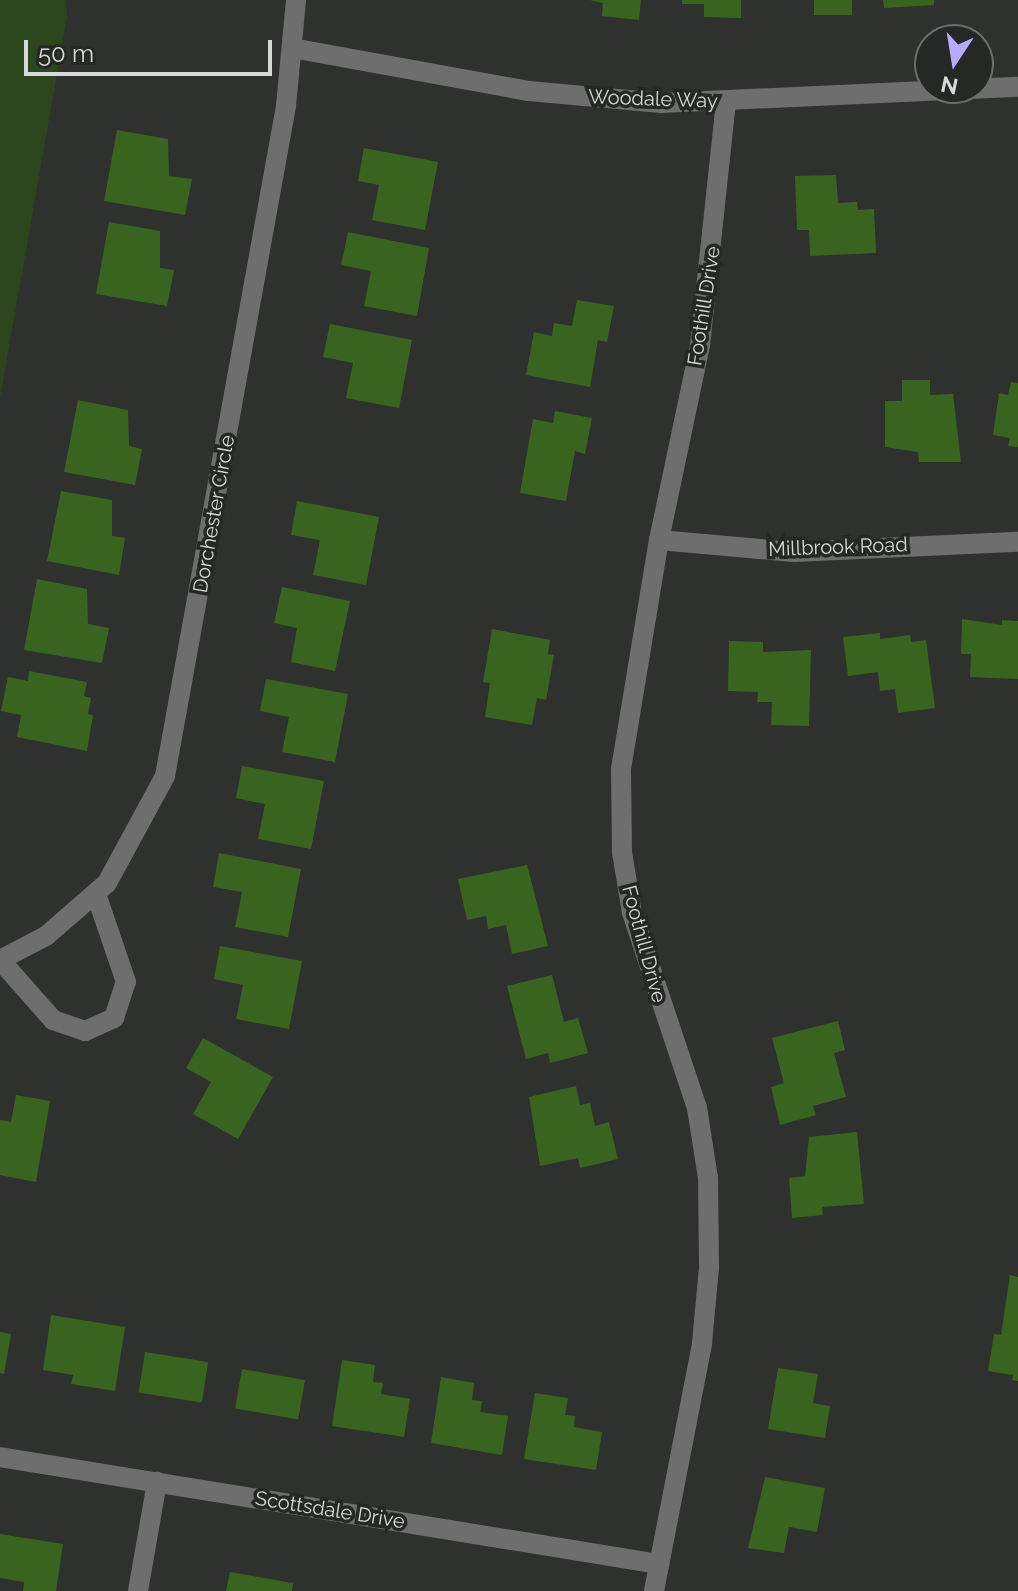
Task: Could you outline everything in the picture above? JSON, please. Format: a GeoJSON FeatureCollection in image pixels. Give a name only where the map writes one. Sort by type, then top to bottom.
{"type":"FeatureCollection","features":[{"type":"Feature","properties":{"kind":"street","name":"Dorchester Circle"},"geometry":{"type":"LineString","coordinates":[[0,960],[46,936],[96,894],[144,821],[174,744],[292,48],[296,0]]}},
{"type":"Feature","properties":{"kind":"street","name":"Woodale Way"},"geometry":{"type":"LineString","coordinates":[[292,48],[529,91],[661,103],[1018,87]]}},
{"type":"Feature","properties":{"kind":"street","name":"Foothill Drive"},"geometry":{"type":"LineString","coordinates":[[654,1591],[702,1343],[709,1253],[708,1178],[697,1108],[632,913],[622,852],[620,807],[627,717],[659,540],[700,345],[726,102]]}},
{"type":"Feature","properties":{"kind":"street","name":"Millbrook Road"},"geometry":{"type":"LineString","coordinates":[[659,540],[794,552],[1018,542]]}},
{"type":"Feature","properties":{"kind":"street"},"geometry":{"type":"LineString","coordinates":[[0,960],[53,1020],[85,1031],[103,1026],[123,1003],[126,982],[96,894]]}},
{"type":"Feature","properties":{"kind":"street","name":"Scottsdale Drive"},"geometry":{"type":"LineString","coordinates":[[0,1457],[659,1564]]}},
{"type":"Feature","properties":{"kind":"street"},"geometry":{"type":"LineString","coordinates":[[138,1591],[157,1482]]}},
{"type":"Feature","properties":{"kind":"green space"},"geometry":{"type":"Polygon","coordinates":[[[0,0],[66,0],[67,17],[0,398],[0,0]]]}},
{"type":"Feature","properties":{"kind":"building"},"geometry":{"type":"Polygon","coordinates":[[[590,0],[641,0],[639,20],[602,16],[603,3],[590,0]]]}},
{"type":"Feature","properties":{"kind":"building"},"geometry":{"type":"Polygon","coordinates":[[[682,0],[741,0],[741,18],[704,17],[704,4],[682,4],[682,0]]]}},
{"type":"Feature","properties":{"kind":"building"},"geometry":{"type":"Polygon","coordinates":[[[814,0],[852,0],[852,15],[814,15],[814,0]]]}},
{"type":"Feature","properties":{"kind":"building"},"geometry":{"type":"Polygon","coordinates":[[[883,0],[934,0],[934,5],[884,8],[883,0]]]}},
{"type":"Feature","properties":{"kind":"building"},"geometry":{"type":"Polygon","coordinates":[[[117,130],[168,139],[169,176],[192,179],[185,215],[104,201],[117,130]]]}},
{"type":"Feature","properties":{"kind":"building"},"geometry":{"type":"Polygon","coordinates":[[[364,148],[438,162],[425,230],[372,220],[379,185],[358,181],[364,148]]]}},
{"type":"Feature","properties":{"kind":"building"},"geometry":{"type":"Polygon","coordinates":[[[836,175],[838,203],[857,202],[858,210],[874,209],[876,253],[810,256],[809,230],[797,230],[795,176],[836,175]]]}},
{"type":"Feature","properties":{"kind":"building"},"geometry":{"type":"Polygon","coordinates":[[[109,222],[160,231],[160,268],[174,270],[167,306],[96,294],[109,222]]]}},
{"type":"Feature","properties":{"kind":"building"},"geometry":{"type":"Polygon","coordinates":[[[348,232],[429,248],[417,316],[364,306],[371,271],[341,265],[348,232]]]}},
{"type":"Feature","properties":{"kind":"building"},"geometry":{"type":"Polygon","coordinates":[[[577,300],[614,306],[607,342],[598,340],[590,387],[526,375],[534,332],[552,336],[554,323],[572,326],[577,300]]]}},
{"type":"Feature","properties":{"kind":"building"},"geometry":{"type":"Polygon","coordinates":[[[330,324],[412,340],[399,408],[346,398],[353,363],[323,357],[330,324]]]}},
{"type":"Feature","properties":{"kind":"building"},"geometry":{"type":"Polygon","coordinates":[[[902,380],[930,380],[930,395],[953,394],[961,462],[919,462],[918,452],[885,447],[885,401],[902,401],[902,380]]]}},
{"type":"Feature","properties":{"kind":"building"},"geometry":{"type":"Polygon","coordinates":[[[1011,382],[1018,383],[1018,447],[1008,446],[1010,438],[993,435],[999,393],[1008,395],[1011,382]]]}},
{"type":"Feature","properties":{"kind":"building"},"geometry":{"type":"Polygon","coordinates":[[[78,400],[128,410],[129,446],[142,449],[135,485],[64,472],[78,400]]]}},
{"type":"Feature","properties":{"kind":"building"},"geometry":{"type":"Polygon","coordinates":[[[555,411],[592,418],[585,454],[575,451],[566,501],[520,493],[533,419],[553,423],[555,411]]]}},
{"type":"Feature","properties":{"kind":"building"},"geometry":{"type":"Polygon","coordinates":[[[61,491],[112,500],[112,536],[125,538],[119,575],[47,561],[61,491]]]}},
{"type":"Feature","properties":{"kind":"building"},"geometry":{"type":"Polygon","coordinates":[[[297,501],[379,517],[366,585],[313,575],[320,540],[291,535],[297,501]]]}},
{"type":"Feature","properties":{"kind":"building"},"geometry":{"type":"Polygon","coordinates":[[[37,579],[87,589],[88,624],[109,628],[102,663],[24,650],[37,579]]]}},
{"type":"Feature","properties":{"kind":"building"},"geometry":{"type":"Polygon","coordinates":[[[282,587],[350,601],[335,671],[291,662],[297,628],[274,623],[282,587]]]}},
{"type":"Feature","properties":{"kind":"building"},"geometry":{"type":"Polygon","coordinates":[[[962,619],[1002,625],[1002,620],[1018,621],[1018,679],[970,677],[971,654],[961,654],[962,619]]]}},
{"type":"Feature","properties":{"kind":"building"},"geometry":{"type":"Polygon","coordinates":[[[492,629],[550,640],[548,654],[554,655],[546,700],[537,698],[532,725],[485,717],[490,683],[483,682],[492,629]]]}},
{"type":"Feature","properties":{"kind":"building"},"geometry":{"type":"Polygon","coordinates":[[[880,633],[880,639],[910,635],[911,642],[926,640],[935,708],[898,713],[895,689],[880,691],[878,672],[848,676],[843,637],[880,633]]]}},
{"type":"Feature","properties":{"kind":"building"},"geometry":{"type":"Polygon","coordinates":[[[729,641],[763,642],[763,652],[811,650],[809,726],[771,725],[772,702],[757,702],[758,692],[728,691],[729,641]]]}},
{"type":"Feature","properties":{"kind":"building"},"geometry":{"type":"Polygon","coordinates":[[[29,671],[87,682],[84,696],[91,698],[88,714],[93,715],[87,751],[17,737],[21,715],[1,711],[8,677],[28,681],[29,671]]]}},
{"type":"Feature","properties":{"kind":"building"},"geometry":{"type":"Polygon","coordinates":[[[266,679],[348,694],[335,762],[282,752],[289,717],[260,711],[266,679]]]}},
{"type":"Feature","properties":{"kind":"building"},"geometry":{"type":"Polygon","coordinates":[[[242,766],[324,781],[311,849],[258,839],[265,804],[236,798],[242,766]]]}},
{"type":"Feature","properties":{"kind":"building"},"geometry":{"type":"Polygon","coordinates":[[[219,853],[301,869],[288,937],[235,927],[242,892],[213,887],[219,853]]]}},
{"type":"Feature","properties":{"kind":"building"},"geometry":{"type":"Polygon","coordinates":[[[527,865],[548,946],[512,954],[506,925],[488,929],[486,916],[467,920],[458,879],[527,865]]]}},
{"type":"Feature","properties":{"kind":"building"},"geometry":{"type":"Polygon","coordinates":[[[220,946],[302,961],[289,1029],[236,1019],[243,985],[214,979],[220,946]]]}},
{"type":"Feature","properties":{"kind":"building"},"geometry":{"type":"Polygon","coordinates":[[[552,975],[564,1022],[578,1018],[588,1053],[550,1063],[548,1053],[526,1059],[507,986],[552,975]]]}},
{"type":"Feature","properties":{"kind":"building"},"geometry":{"type":"Polygon","coordinates":[[[838,1021],[845,1050],[834,1053],[846,1097],[813,1106],[816,1115],[780,1125],[771,1087],[784,1083],[772,1038],[838,1021]]]}},
{"type":"Feature","properties":{"kind":"building"},"geometry":{"type":"Polygon","coordinates":[[[203,1038],[273,1077],[238,1139],[193,1114],[211,1082],[186,1068],[203,1038]]]}},
{"type":"Feature","properties":{"kind":"building"},"geometry":{"type":"Polygon","coordinates":[[[576,1086],[580,1105],[590,1103],[595,1126],[609,1122],[618,1159],[580,1168],[578,1158],[540,1166],[529,1097],[576,1086]]]}},
{"type":"Feature","properties":{"kind":"building"},"geometry":{"type":"Polygon","coordinates":[[[16,1095],[50,1101],[36,1182],[0,1175],[0,1120],[11,1122],[16,1095]]]}},
{"type":"Feature","properties":{"kind":"building"},"geometry":{"type":"Polygon","coordinates":[[[857,1132],[864,1204],[822,1207],[823,1215],[792,1218],[789,1178],[805,1176],[809,1137],[857,1132]]]}},
{"type":"Feature","properties":{"kind":"building"},"geometry":{"type":"Polygon","coordinates":[[[1010,1275],[1018,1277],[1018,1381],[1012,1380],[1013,1375],[988,1371],[994,1334],[1001,1335],[1010,1275]]]}},
{"type":"Feature","properties":{"kind":"building"},"geometry":{"type":"Polygon","coordinates":[[[51,1315],[125,1327],[115,1391],[71,1384],[73,1375],[43,1370],[51,1315]]]}},
{"type":"Feature","properties":{"kind":"building"},"geometry":{"type":"Polygon","coordinates":[[[0,1332],[11,1334],[4,1374],[0,1373],[0,1332]]]}},
{"type":"Feature","properties":{"kind":"building"},"geometry":{"type":"Polygon","coordinates":[[[145,1352],[208,1362],[202,1403],[139,1392],[145,1352]]]}},
{"type":"Feature","properties":{"kind":"building"},"geometry":{"type":"Polygon","coordinates":[[[342,1360],[375,1365],[373,1382],[383,1383],[381,1394],[410,1399],[404,1437],[332,1426],[342,1360]]]}},
{"type":"Feature","properties":{"kind":"building"},"geometry":{"type":"Polygon","coordinates":[[[778,1368],[818,1374],[813,1403],[830,1406],[825,1438],[768,1429],[778,1368]]]}},
{"type":"Feature","properties":{"kind":"building"},"geometry":{"type":"Polygon","coordinates":[[[242,1369],[305,1380],[298,1420],[235,1408],[242,1369]]]}},
{"type":"Feature","properties":{"kind":"building"},"geometry":{"type":"Polygon","coordinates":[[[441,1377],[474,1383],[472,1400],[482,1401],[480,1412],[508,1416],[502,1455],[431,1443],[441,1377]]]}},
{"type":"Feature","properties":{"kind":"building"},"geometry":{"type":"Polygon","coordinates":[[[535,1393],[568,1398],[565,1415],[575,1416],[574,1427],[602,1432],[596,1470],[524,1459],[535,1393]]]}},
{"type":"Feature","properties":{"kind":"building"},"geometry":{"type":"Polygon","coordinates":[[[765,1477],[825,1488],[817,1532],[789,1527],[784,1553],[748,1548],[765,1477]]]}},
{"type":"Feature","properties":{"kind":"building"},"geometry":{"type":"Polygon","coordinates":[[[0,1534],[63,1544],[56,1591],[23,1591],[24,1582],[0,1578],[0,1534]]]}},
{"type":"Feature","properties":{"kind":"building"},"geometry":{"type":"Polygon","coordinates":[[[230,1572],[293,1583],[292,1591],[226,1591],[230,1572]]]}}]}
